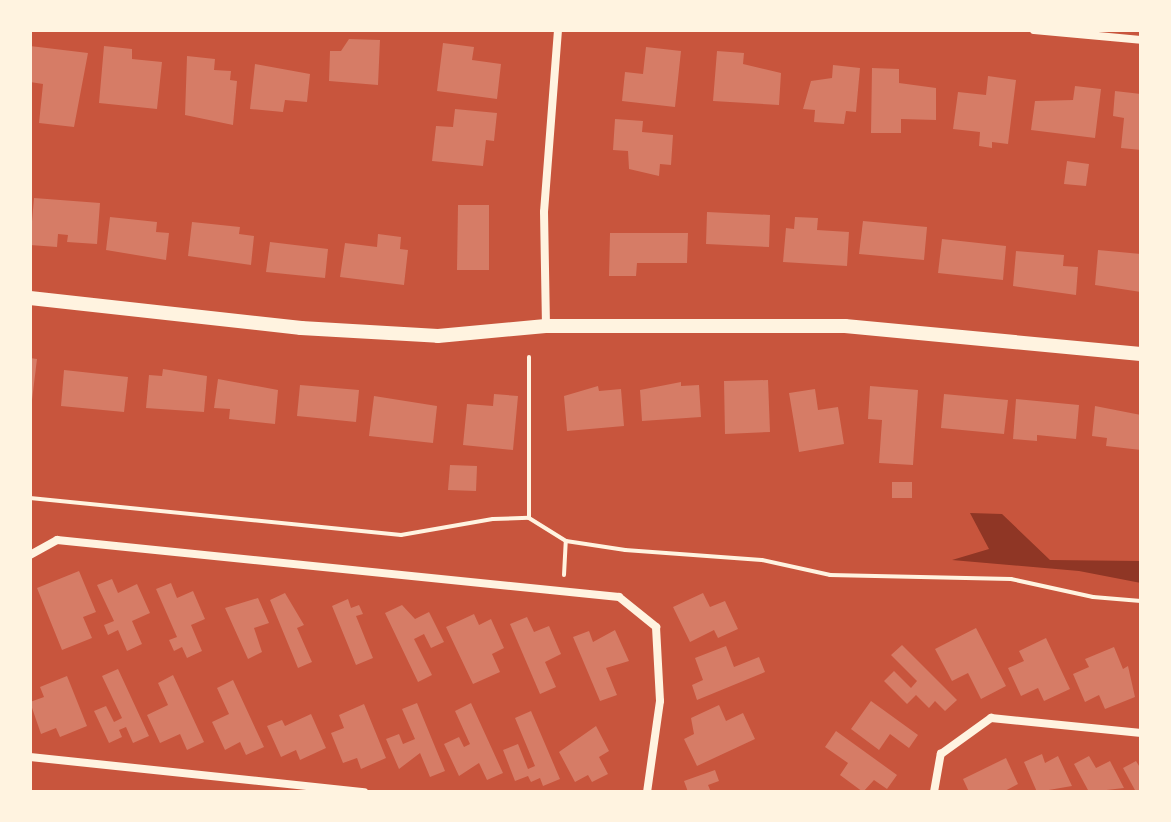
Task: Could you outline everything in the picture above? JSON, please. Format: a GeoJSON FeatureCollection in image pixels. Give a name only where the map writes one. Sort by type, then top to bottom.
{"type":"FeatureCollection","features":[{"type":"Feature","properties":{"kind":"street"},"geometry":{"type":"LineString","coordinates":[[546,326],[544,212],[558,30]]}},
{"type":"Feature","properties":{"kind":"street"},"geometry":{"type":"LineString","coordinates":[[1034,30],[1141,40]]}},
{"type":"Feature","properties":{"kind":"street"},"geometry":{"type":"LineString","coordinates":[[30,298],[347,331],[438,336],[546,326],[845,326],[1141,354]]}},
{"type":"Feature","properties":{"kind":"street"},"geometry":{"type":"LineString","coordinates":[[30,555],[57,540],[619,597],[656,627],[660,701],[647,792]]}},
{"type":"Feature","properties":{"kind":"street"},"geometry":{"type":"LineString","coordinates":[[934,792],[941,754],[991,718],[1141,733]]}},
{"type":"Feature","properties":{"kind":"street"},"geometry":{"type":"LineString","coordinates":[[30,757],[364,792]]}},
{"type":"Feature","properties":{"kind":"path"},"geometry":{"type":"LineString","coordinates":[[529,357],[529,518]]}},
{"type":"Feature","properties":{"kind":"path"},"geometry":{"type":"LineString","coordinates":[[30,498],[401,535],[493,519],[529,518],[566,541],[762,560],[830,575],[1011,579],[1093,597],[1141,601]]}},
{"type":"Feature","properties":{"kind":"path"},"geometry":{"type":"LineString","coordinates":[[563,591],[566,541]]}},
{"type":"Feature","properties":{"kind":"shaded area"},"geometry":{"type":"Polygon","coordinates":[[[970,513],[1002,514],[1050,560],[1141,561],[1141,583],[1079,571],[952,560],[989,549],[970,513]]]}},
{"type":"Feature","properties":{"kind":"building"},"geometry":{"type":"Polygon","coordinates":[[[349,39],[380,40],[378,85],[329,81],[330,51],[341,51],[349,39]]]}},
{"type":"Feature","properties":{"kind":"building"},"geometry":{"type":"Polygon","coordinates":[[[443,43],[474,47],[472,60],[501,64],[497,99],[437,91],[443,43]]]}},
{"type":"Feature","properties":{"kind":"building"},"geometry":{"type":"Polygon","coordinates":[[[30,46],[88,53],[74,127],[39,123],[43,84],[30,82],[30,46]]]}},
{"type":"Feature","properties":{"kind":"building"},"geometry":{"type":"Polygon","coordinates":[[[104,46],[132,49],[132,59],[162,62],[157,109],[99,103],[104,46]]]}},
{"type":"Feature","properties":{"kind":"building"},"geometry":{"type":"Polygon","coordinates":[[[646,47],[681,51],[675,107],[622,101],[625,72],[643,74],[646,47]]]}},
{"type":"Feature","properties":{"kind":"building"},"geometry":{"type":"Polygon","coordinates":[[[717,51],[744,53],[743,64],[781,73],[779,105],[713,101],[717,51]]]}},
{"type":"Feature","properties":{"kind":"building"},"geometry":{"type":"Polygon","coordinates":[[[187,56],[215,59],[214,70],[231,71],[230,80],[237,81],[233,125],[185,115],[187,56]]]}},
{"type":"Feature","properties":{"kind":"building"},"geometry":{"type":"Polygon","coordinates":[[[255,64],[310,74],[307,102],[285,100],[283,112],[250,109],[255,64]]]}},
{"type":"Feature","properties":{"kind":"building"},"geometry":{"type":"Polygon","coordinates":[[[833,65],[860,68],[856,112],[846,111],[844,124],[814,122],[815,110],[803,109],[811,81],[832,78],[833,65]]]}},
{"type":"Feature","properties":{"kind":"building"},"geometry":{"type":"Polygon","coordinates":[[[872,68],[899,69],[899,83],[936,88],[936,120],[901,119],[901,133],[871,133],[872,68]]]}},
{"type":"Feature","properties":{"kind":"building"},"geometry":{"type":"Polygon","coordinates":[[[988,76],[1016,80],[1008,144],[992,142],[992,148],[979,146],[980,132],[953,129],[958,92],[986,95],[988,76]]]}},
{"type":"Feature","properties":{"kind":"building"},"geometry":{"type":"Polygon","coordinates":[[[1075,86],[1101,89],[1095,138],[1031,130],[1035,101],[1073,100],[1075,86]]]}},
{"type":"Feature","properties":{"kind":"building"},"geometry":{"type":"Polygon","coordinates":[[[1115,91],[1141,94],[1141,150],[1121,148],[1124,118],[1113,116],[1115,91]]]}},
{"type":"Feature","properties":{"kind":"building"},"geometry":{"type":"Polygon","coordinates":[[[455,109],[497,113],[494,141],[486,140],[483,166],[432,161],[436,126],[453,127],[455,109]]]}},
{"type":"Feature","properties":{"kind":"building"},"geometry":{"type":"Polygon","coordinates":[[[615,119],[643,121],[642,132],[673,135],[671,165],[660,164],[659,176],[629,169],[628,151],[613,150],[615,119]]]}},
{"type":"Feature","properties":{"kind":"building"},"geometry":{"type":"Polygon","coordinates":[[[1067,161],[1089,164],[1086,186],[1064,184],[1067,161]]]}},
{"type":"Feature","properties":{"kind":"building"},"geometry":{"type":"Polygon","coordinates":[[[34,198],[100,203],[97,244],[67,242],[68,235],[58,234],[57,247],[30,245],[34,198]]]}},
{"type":"Feature","properties":{"kind":"building"},"geometry":{"type":"Polygon","coordinates":[[[458,205],[489,205],[489,270],[457,270],[458,205]]]}},
{"type":"Feature","properties":{"kind":"building"},"geometry":{"type":"Polygon","coordinates":[[[707,212],[770,215],[769,247],[706,244],[707,212]]]}},
{"type":"Feature","properties":{"kind":"building"},"geometry":{"type":"Polygon","coordinates":[[[110,217],[157,222],[156,232],[169,233],[166,260],[106,250],[110,217]]]}},
{"type":"Feature","properties":{"kind":"building"},"geometry":{"type":"Polygon","coordinates":[[[795,217],[818,218],[817,230],[849,232],[847,266],[783,262],[786,228],[794,229],[795,217]]]}},
{"type":"Feature","properties":{"kind":"building"},"geometry":{"type":"Polygon","coordinates":[[[863,221],[927,227],[924,260],[859,254],[863,221]]]}},
{"type":"Feature","properties":{"kind":"building"},"geometry":{"type":"Polygon","coordinates":[[[192,222],[240,227],[239,234],[254,236],[251,265],[188,256],[192,222]]]}},
{"type":"Feature","properties":{"kind":"building"},"geometry":{"type":"Polygon","coordinates":[[[610,233],[688,233],[687,263],[637,263],[636,276],[609,276],[610,233]]]}},
{"type":"Feature","properties":{"kind":"building"},"geometry":{"type":"Polygon","coordinates":[[[378,234],[401,237],[400,249],[408,250],[404,285],[340,277],[345,243],[377,247],[378,234]]]}},
{"type":"Feature","properties":{"kind":"building"},"geometry":{"type":"Polygon","coordinates":[[[942,239],[1006,246],[1003,280],[938,273],[942,239]]]}},
{"type":"Feature","properties":{"kind":"building"},"geometry":{"type":"Polygon","coordinates":[[[270,242],[328,249],[325,278],[266,272],[270,242]]]}},
{"type":"Feature","properties":{"kind":"building"},"geometry":{"type":"Polygon","coordinates":[[[1098,250],[1141,254],[1141,292],[1095,285],[1098,250]]]}},
{"type":"Feature","properties":{"kind":"building"},"geometry":{"type":"Polygon","coordinates":[[[1016,251],[1064,255],[1063,266],[1078,267],[1076,295],[1013,286],[1016,251]]]}},
{"type":"Feature","properties":{"kind":"building"},"geometry":{"type":"Polygon","coordinates":[[[30,358],[37,359],[32,400],[30,400],[30,358]]]}},
{"type":"Feature","properties":{"kind":"building"},"geometry":{"type":"Polygon","coordinates":[[[163,369],[207,376],[204,412],[146,408],[149,375],[162,376],[163,369]]]}},
{"type":"Feature","properties":{"kind":"building"},"geometry":{"type":"Polygon","coordinates":[[[64,370],[128,377],[124,412],[61,406],[64,370]]]}},
{"type":"Feature","properties":{"kind":"building"},"geometry":{"type":"Polygon","coordinates":[[[218,379],[278,390],[275,424],[229,419],[230,409],[214,408],[218,379]]]}},
{"type":"Feature","properties":{"kind":"building"},"geometry":{"type":"Polygon","coordinates":[[[768,380],[770,432],[725,434],[724,381],[768,380]]]}},
{"type":"Feature","properties":{"kind":"building"},"geometry":{"type":"Polygon","coordinates":[[[681,382],[681,386],[699,385],[701,417],[642,421],[640,390],[681,382]]]}},
{"type":"Feature","properties":{"kind":"building"},"geometry":{"type":"Polygon","coordinates":[[[300,385],[359,390],[356,422],[297,416],[300,385]]]}},
{"type":"Feature","properties":{"kind":"building"},"geometry":{"type":"Polygon","coordinates":[[[598,386],[599,391],[621,389],[624,426],[567,431],[564,396],[598,386]]]}},
{"type":"Feature","properties":{"kind":"building"},"geometry":{"type":"Polygon","coordinates":[[[870,386],[918,390],[913,465],[879,463],[882,420],[868,419],[870,386]]]}},
{"type":"Feature","properties":{"kind":"building"},"geometry":{"type":"Polygon","coordinates":[[[815,389],[818,410],[838,407],[844,444],[799,452],[789,393],[815,389]]]}},
{"type":"Feature","properties":{"kind":"building"},"geometry":{"type":"Polygon","coordinates":[[[494,394],[518,396],[513,450],[463,445],[467,404],[493,406],[494,394]]]}},
{"type":"Feature","properties":{"kind":"building"},"geometry":{"type":"Polygon","coordinates":[[[944,394],[1008,400],[1004,434],[941,428],[944,394]]]}},
{"type":"Feature","properties":{"kind":"building"},"geometry":{"type":"Polygon","coordinates":[[[374,396],[437,406],[433,443],[369,436],[374,396]]]}},
{"type":"Feature","properties":{"kind":"building"},"geometry":{"type":"Polygon","coordinates":[[[1016,399],[1079,405],[1076,439],[1037,435],[1037,441],[1013,439],[1016,399]]]}},
{"type":"Feature","properties":{"kind":"building"},"geometry":{"type":"Polygon","coordinates":[[[1095,406],[1141,415],[1141,450],[1106,446],[1107,438],[1092,436],[1095,406]]]}},
{"type":"Feature","properties":{"kind":"building"},"geometry":{"type":"Polygon","coordinates":[[[450,465],[477,466],[476,491],[448,490],[450,465]]]}},
{"type":"Feature","properties":{"kind":"building"},"geometry":{"type":"Polygon","coordinates":[[[892,482],[912,482],[912,498],[892,498],[892,482]]]}},
{"type":"Feature","properties":{"kind":"building"},"geometry":{"type":"Polygon","coordinates":[[[79,571],[96,612],[83,617],[92,638],[62,650],[37,588],[79,571]]]}},
{"type":"Feature","properties":{"kind":"building"},"geometry":{"type":"Polygon","coordinates":[[[112,579],[118,593],[137,584],[150,613],[132,621],[142,644],[127,651],[118,630],[108,635],[104,625],[114,621],[97,585],[112,579]]]}},
{"type":"Feature","properties":{"kind":"building"},"geometry":{"type":"Polygon","coordinates":[[[171,583],[177,598],[193,591],[205,619],[191,625],[202,651],[187,658],[182,647],[174,651],[169,640],[177,637],[156,589],[171,583]]]}},
{"type":"Feature","properties":{"kind":"building"},"geometry":{"type":"Polygon","coordinates":[[[285,593],[304,625],[297,628],[312,662],[298,668],[270,600],[285,593]]]}},
{"type":"Feature","properties":{"kind":"building"},"geometry":{"type":"Polygon","coordinates":[[[703,593],[710,607],[725,601],[738,629],[718,638],[714,630],[690,642],[673,607],[703,593]]]}},
{"type":"Feature","properties":{"kind":"building"},"geometry":{"type":"Polygon","coordinates":[[[258,598],[269,623],[254,628],[262,652],[248,659],[225,608],[258,598]]]}},
{"type":"Feature","properties":{"kind":"building"},"geometry":{"type":"Polygon","coordinates":[[[348,599],[351,608],[359,605],[363,614],[356,616],[373,658],[356,665],[332,606],[348,599]]]}},
{"type":"Feature","properties":{"kind":"building"},"geometry":{"type":"Polygon","coordinates":[[[402,605],[415,619],[429,612],[444,642],[431,648],[424,634],[414,639],[432,675],[418,682],[385,613],[402,605]]]}},
{"type":"Feature","properties":{"kind":"building"},"geometry":{"type":"Polygon","coordinates":[[[474,614],[479,625],[491,619],[504,648],[492,654],[500,672],[473,684],[446,627],[474,614]]]}},
{"type":"Feature","properties":{"kind":"building"},"geometry":{"type":"Polygon","coordinates":[[[527,617],[534,632],[549,626],[561,654],[545,662],[556,687],[540,694],[510,624],[527,617]]]}},
{"type":"Feature","properties":{"kind":"building"},"geometry":{"type":"Polygon","coordinates":[[[976,628],[1006,686],[981,699],[968,673],[952,681],[935,649],[976,628]]]}},
{"type":"Feature","properties":{"kind":"building"},"geometry":{"type":"Polygon","coordinates":[[[615,630],[629,661],[606,668],[617,695],[600,701],[573,637],[589,631],[593,642],[615,630]]]}},
{"type":"Feature","properties":{"kind":"building"},"geometry":{"type":"Polygon","coordinates":[[[1046,638],[1070,689],[1044,701],[1038,688],[1021,696],[1008,668],[1024,661],[1019,651],[1046,638]]]}},
{"type":"Feature","properties":{"kind":"building"},"geometry":{"type":"Polygon","coordinates":[[[902,645],[957,700],[945,711],[935,701],[929,708],[916,695],[907,704],[884,681],[894,671],[911,688],[917,681],[891,655],[902,645]]]}},
{"type":"Feature","properties":{"kind":"building"},"geometry":{"type":"Polygon","coordinates":[[[726,646],[734,667],[759,657],[765,672],[697,700],[692,685],[703,680],[695,658],[726,646]]]}},
{"type":"Feature","properties":{"kind":"building"},"geometry":{"type":"Polygon","coordinates":[[[1114,647],[1123,669],[1128,666],[1135,697],[1105,709],[1099,695],[1085,702],[1073,674],[1089,667],[1085,659],[1114,647]]]}},
{"type":"Feature","properties":{"kind":"building"},"geometry":{"type":"Polygon","coordinates":[[[118,669],[149,736],[133,743],[126,727],[119,730],[122,737],[109,743],[94,711],[106,706],[114,722],[122,718],[102,676],[118,669]]]}},
{"type":"Feature","properties":{"kind":"building"},"geometry":{"type":"Polygon","coordinates":[[[173,675],[204,742],[187,750],[180,734],[160,743],[147,715],[168,705],[158,683],[173,675]]]}},
{"type":"Feature","properties":{"kind":"building"},"geometry":{"type":"Polygon","coordinates":[[[67,676],[87,726],[60,737],[56,728],[41,734],[30,702],[44,697],[40,687],[67,676]]]}},
{"type":"Feature","properties":{"kind":"building"},"geometry":{"type":"Polygon","coordinates":[[[233,680],[264,747],[246,755],[240,742],[225,750],[212,722],[229,714],[217,688],[233,680]]]}},
{"type":"Feature","properties":{"kind":"building"},"geometry":{"type":"Polygon","coordinates":[[[871,701],[918,735],[909,748],[890,734],[879,750],[851,729],[871,701]]]}},
{"type":"Feature","properties":{"kind":"building"},"geometry":{"type":"Polygon","coordinates":[[[417,703],[445,771],[430,777],[420,753],[399,769],[386,739],[399,734],[403,744],[415,739],[402,709],[417,703]]]}},
{"type":"Feature","properties":{"kind":"building"},"geometry":{"type":"Polygon","coordinates":[[[471,703],[503,773],[487,780],[479,763],[459,776],[444,744],[459,737],[464,747],[470,744],[455,711],[471,703]]]}},
{"type":"Feature","properties":{"kind":"building"},"geometry":{"type":"Polygon","coordinates":[[[364,704],[386,758],[361,769],[357,758],[343,763],[331,733],[344,728],[339,715],[364,704]]]}},
{"type":"Feature","properties":{"kind":"building"},"geometry":{"type":"Polygon","coordinates":[[[719,705],[726,721],[743,713],[755,739],[697,766],[684,739],[694,734],[691,718],[719,705]]]}},
{"type":"Feature","properties":{"kind":"building"},"geometry":{"type":"Polygon","coordinates":[[[531,711],[560,779],[543,786],[540,778],[531,782],[528,776],[515,781],[503,750],[518,744],[528,769],[535,766],[515,718],[531,711]]]}},
{"type":"Feature","properties":{"kind":"building"},"geometry":{"type":"Polygon","coordinates":[[[311,714],[326,748],[300,760],[296,750],[281,757],[267,726],[282,720],[285,726],[311,714]]]}},
{"type":"Feature","properties":{"kind":"building"},"geometry":{"type":"Polygon","coordinates":[[[596,726],[609,751],[599,757],[608,774],[592,782],[588,775],[575,782],[559,752],[596,726]]]}},
{"type":"Feature","properties":{"kind":"building"},"geometry":{"type":"Polygon","coordinates":[[[836,731],[897,775],[887,789],[874,780],[863,792],[840,775],[848,763],[825,747],[836,731]]]}},
{"type":"Feature","properties":{"kind":"building"},"geometry":{"type":"Polygon","coordinates":[[[1042,754],[1045,763],[1058,756],[1072,786],[1037,792],[1024,762],[1042,754]]]}},
{"type":"Feature","properties":{"kind":"building"},"geometry":{"type":"Polygon","coordinates":[[[1089,756],[1096,768],[1110,761],[1124,788],[1089,792],[1074,764],[1089,756]]]}},
{"type":"Feature","properties":{"kind":"building"},"geometry":{"type":"Polygon","coordinates":[[[1006,758],[1018,784],[1003,792],[969,792],[963,779],[1006,758]]]}},
{"type":"Feature","properties":{"kind":"building"},"geometry":{"type":"Polygon","coordinates":[[[1136,761],[1141,769],[1141,792],[1136,792],[1123,768],[1136,761]]]}},
{"type":"Feature","properties":{"kind":"building"},"geometry":{"type":"Polygon","coordinates":[[[715,770],[719,781],[708,785],[711,792],[688,792],[684,781],[715,770]]]}}]}
